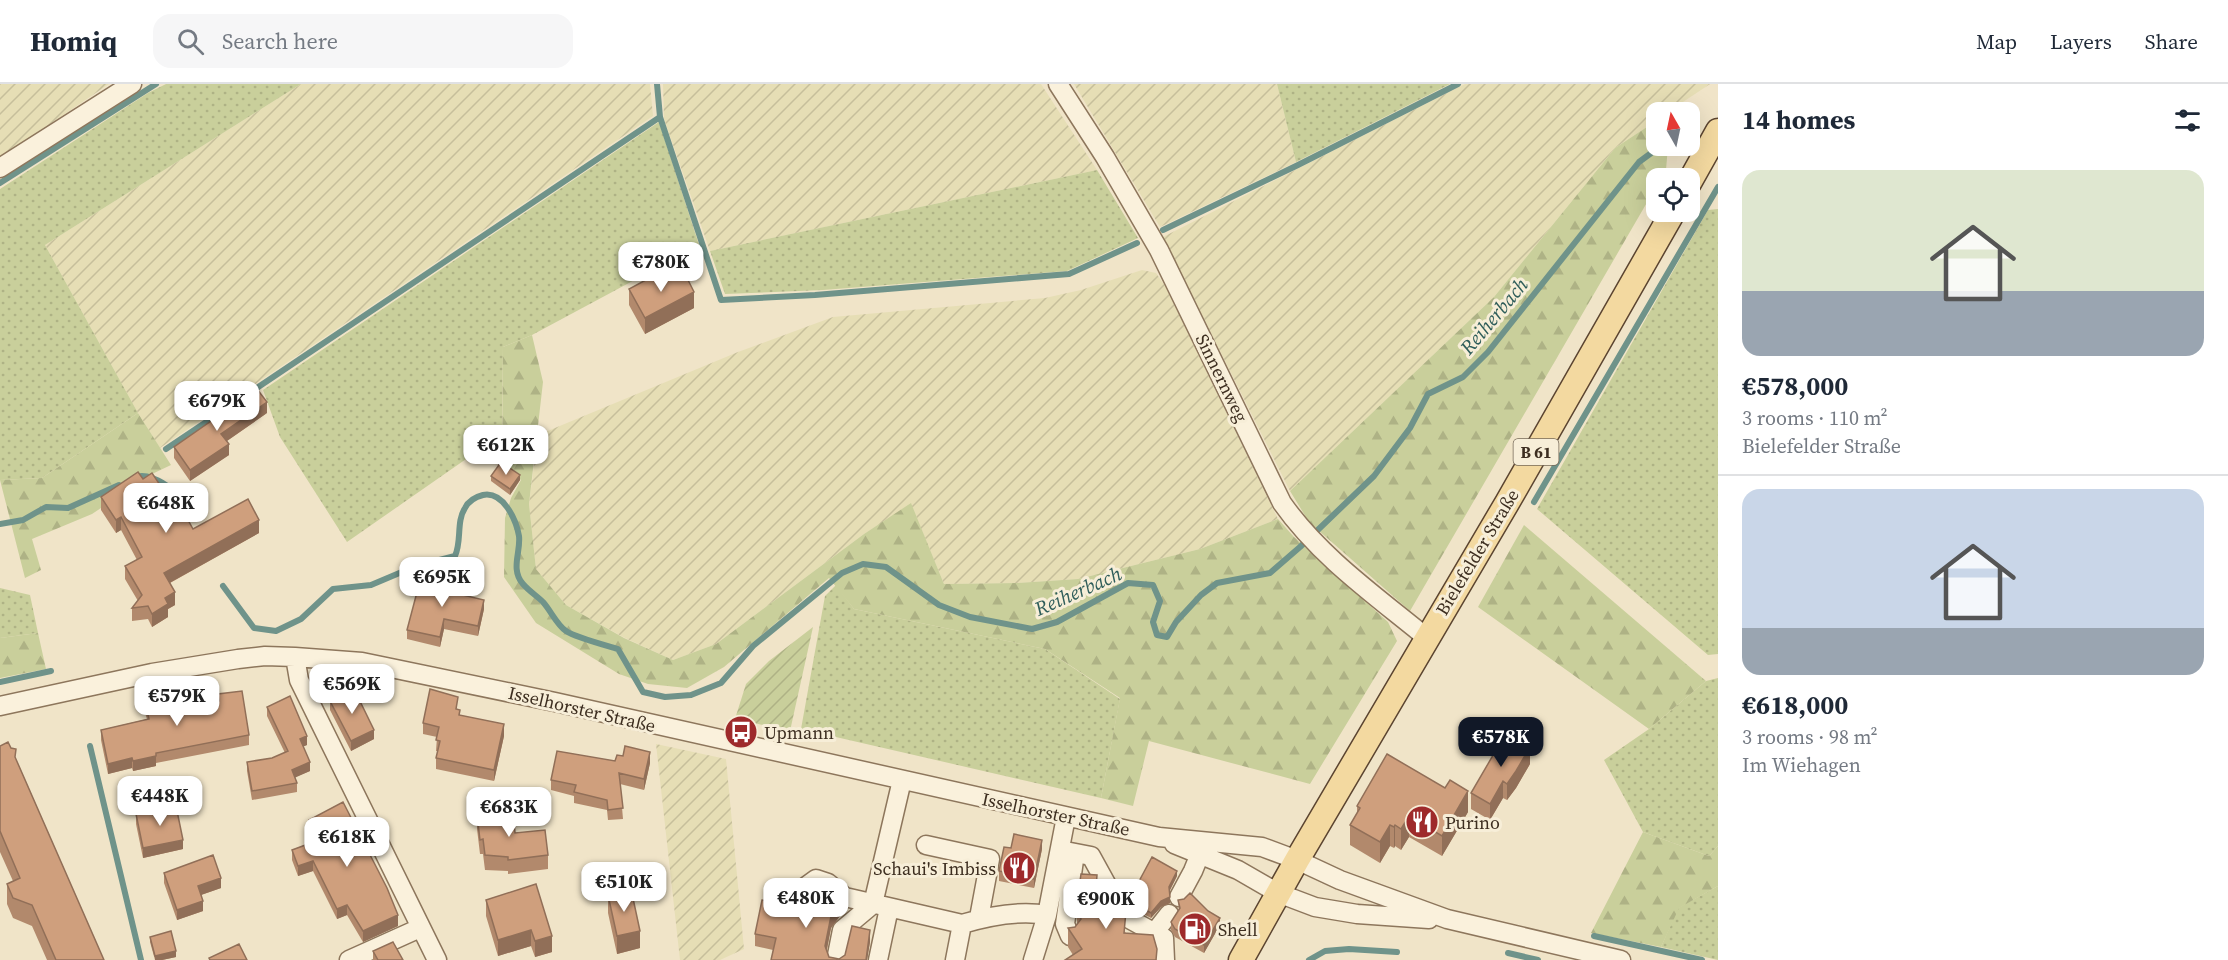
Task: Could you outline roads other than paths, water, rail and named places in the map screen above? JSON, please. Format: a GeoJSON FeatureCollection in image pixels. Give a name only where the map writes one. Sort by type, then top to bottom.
{"type":"FeatureCollection","features":[{"type":"Feature","properties":{"kind":"main road"},"geometry":{"type":"LineString","coordinates":[[1697,168],[1718,131]]}},
{"type":"Feature","properties":{"kind":"main road","name":"Bielefelder Straße"},"geometry":{"type":"LineString","coordinates":[[1297,860],[1513,492],[1667,222]]}},
{"type":"Feature","properties":{"kind":"main road","name":"B 61"},"geometry":{"type":"LineString","coordinates":[[1241,960],[1297,860]]}},
{"type":"Feature","properties":{"kind":"street"},"geometry":{"type":"LineString","coordinates":[[0,168],[132,84]]}},
{"type":"Feature","properties":{"kind":"street","name":"Sinnernweg"},"geometry":{"type":"LineString","coordinates":[[1058,84],[1105,157],[1159,250],[1282,503],[1303,530],[1358,583],[1427,638]]}},
{"type":"Feature","properties":{"kind":"street","name":"Isselhorster Straße"},"geometry":{"type":"LineString","coordinates":[[0,706],[194,666],[265,656],[329,658],[397,668],[1203,848],[1262,847],[1340,880],[1447,919],[1621,960]]}},
{"type":"Feature","properties":{"kind":"street"},"geometry":{"type":"LineString","coordinates":[[295,657],[299,680],[437,960]]}},
{"type":"Feature","properties":{"kind":"street"},"geometry":{"type":"LineString","coordinates":[[878,960],[881,906],[902,780]]}},
{"type":"Feature","properties":{"kind":"street"},"geometry":{"type":"LineString","coordinates":[[1066,817],[1065,924],[1070,936]]}},
{"type":"Feature","properties":{"kind":"street"},"geometry":{"type":"LineString","coordinates":[[926,845],[990,859],[955,960]]}},
{"type":"Feature","properties":{"kind":"street"},"geometry":{"type":"LineString","coordinates":[[1179,897],[1203,848]]}},
{"type":"Feature","properties":{"kind":"street","name":"Isselhorster Straße"},"geometry":{"type":"LineString","coordinates":[[1203,848],[1278,893],[1314,907],[1357,914],[1447,919]]}},
{"type":"Feature","properties":{"kind":"street"},"geometry":{"type":"LineString","coordinates":[[1033,960],[1067,851]]}},
{"type":"Feature","properties":{"kind":"street"},"geometry":{"type":"LineString","coordinates":[[1067,851],[1091,856],[1124,916],[1164,938],[1165,960]]}},
{"type":"Feature","properties":{"kind":"street"},"geometry":{"type":"LineString","coordinates":[[802,903],[806,887],[816,879],[828,883],[845,897],[881,906],[970,921],[1034,913],[1047,915]]}},
{"type":"Feature","properties":{"kind":"street"},"geometry":{"type":"LineString","coordinates":[[836,960],[843,930],[881,906]]}},
{"type":"Feature","properties":{"kind":"street"},"geometry":{"type":"LineString","coordinates":[[1154,933],[1169,914]]}},
{"type":"Feature","properties":{"kind":"street"},"geometry":{"type":"LineString","coordinates":[[349,960],[420,928]]}},
{"type":"Feature","properties":{"kind":"waterway"},"geometry":{"type":"LineString","coordinates":[[0,183],[156,84]]}},
{"type":"Feature","properties":{"kind":"waterway"},"geometry":{"type":"LineString","coordinates":[[657,84],[660,117],[721,300],[815,295],[1069,274],[1137,243]]}},
{"type":"Feature","properties":{"kind":"waterway"},"geometry":{"type":"LineString","coordinates":[[1163,230],[1458,84]]}},
{"type":"Feature","properties":{"kind":"waterway"},"geometry":{"type":"LineString","coordinates":[[166,449],[660,117]]}},
{"type":"Feature","properties":{"kind":"waterway","name":"Reiherbach"},"geometry":{"type":"LineString","coordinates":[[223,586],[254,628],[276,631],[301,619],[333,589],[371,585],[416,566],[455,556],[462,513],[470,501],[483,495],[490,495],[502,502],[515,522],[519,536],[517,572],[523,584],[543,602],[566,631],[618,649],[643,692],[665,697],[691,695],[721,683],[753,646],[842,573],[863,564],[886,567],[939,605],[970,617],[1032,629],[1057,622],[1128,583],[1153,585],[1160,601],[1153,622],[1157,635],[1167,637],[1176,622],[1201,595],[1217,583],[1270,573],[1374,476],[1410,428],[1428,394],[1463,377],[1488,352],[1639,162],[1647,156]]}},
{"type":"Feature","properties":{"kind":"waterway"},"geometry":{"type":"LineString","coordinates":[[1534,502],[1718,187]]}},
{"type":"Feature","properties":{"kind":"waterway","name":"Reiherbach"},"geometry":{"type":"LineString","coordinates":[[134,478],[143,476],[163,483],[172,491],[180,507]]}},
{"type":"Feature","properties":{"kind":"waterway","name":"Reiherbach"},"geometry":{"type":"LineString","coordinates":[[0,524],[23,520],[46,507],[68,508],[119,485]]}},
{"type":"Feature","properties":{"kind":"waterway"},"geometry":{"type":"LineString","coordinates":[[0,682],[51,671]]}},
{"type":"Feature","properties":{"kind":"waterway"},"geometry":{"type":"LineString","coordinates":[[90,746],[141,960]]}},
{"type":"Feature","properties":{"kind":"waterway"},"geometry":{"type":"LineString","coordinates":[[1594,936],[1702,960]]}},
{"type":"Feature","properties":{"kind":"waterway"},"geometry":{"type":"LineString","coordinates":[[1309,960],[1325,951],[1349,949],[1397,952]]}},
{"type":"Feature","properties":{"kind":"waterway"},"geometry":{"type":"LineString","coordinates":[[1508,953],[1538,960]]}},
{"type":"Feature","properties":{"kind":"place","name":"Upmann"},"geometry":{"type":"Point","coordinates":[741,732]}},
{"type":"Feature","properties":{"kind":"place","name":"Purino"},"geometry":{"type":"Point","coordinates":[1422,822]}},
{"type":"Feature","properties":{"kind":"place","name":"Schaui's Imbiss"},"geometry":{"type":"Point","coordinates":[1019,868]}},
{"type":"Feature","properties":{"kind":"place","name":"Shell"},"geometry":{"type":"Point","coordinates":[1195,929]}}]}
